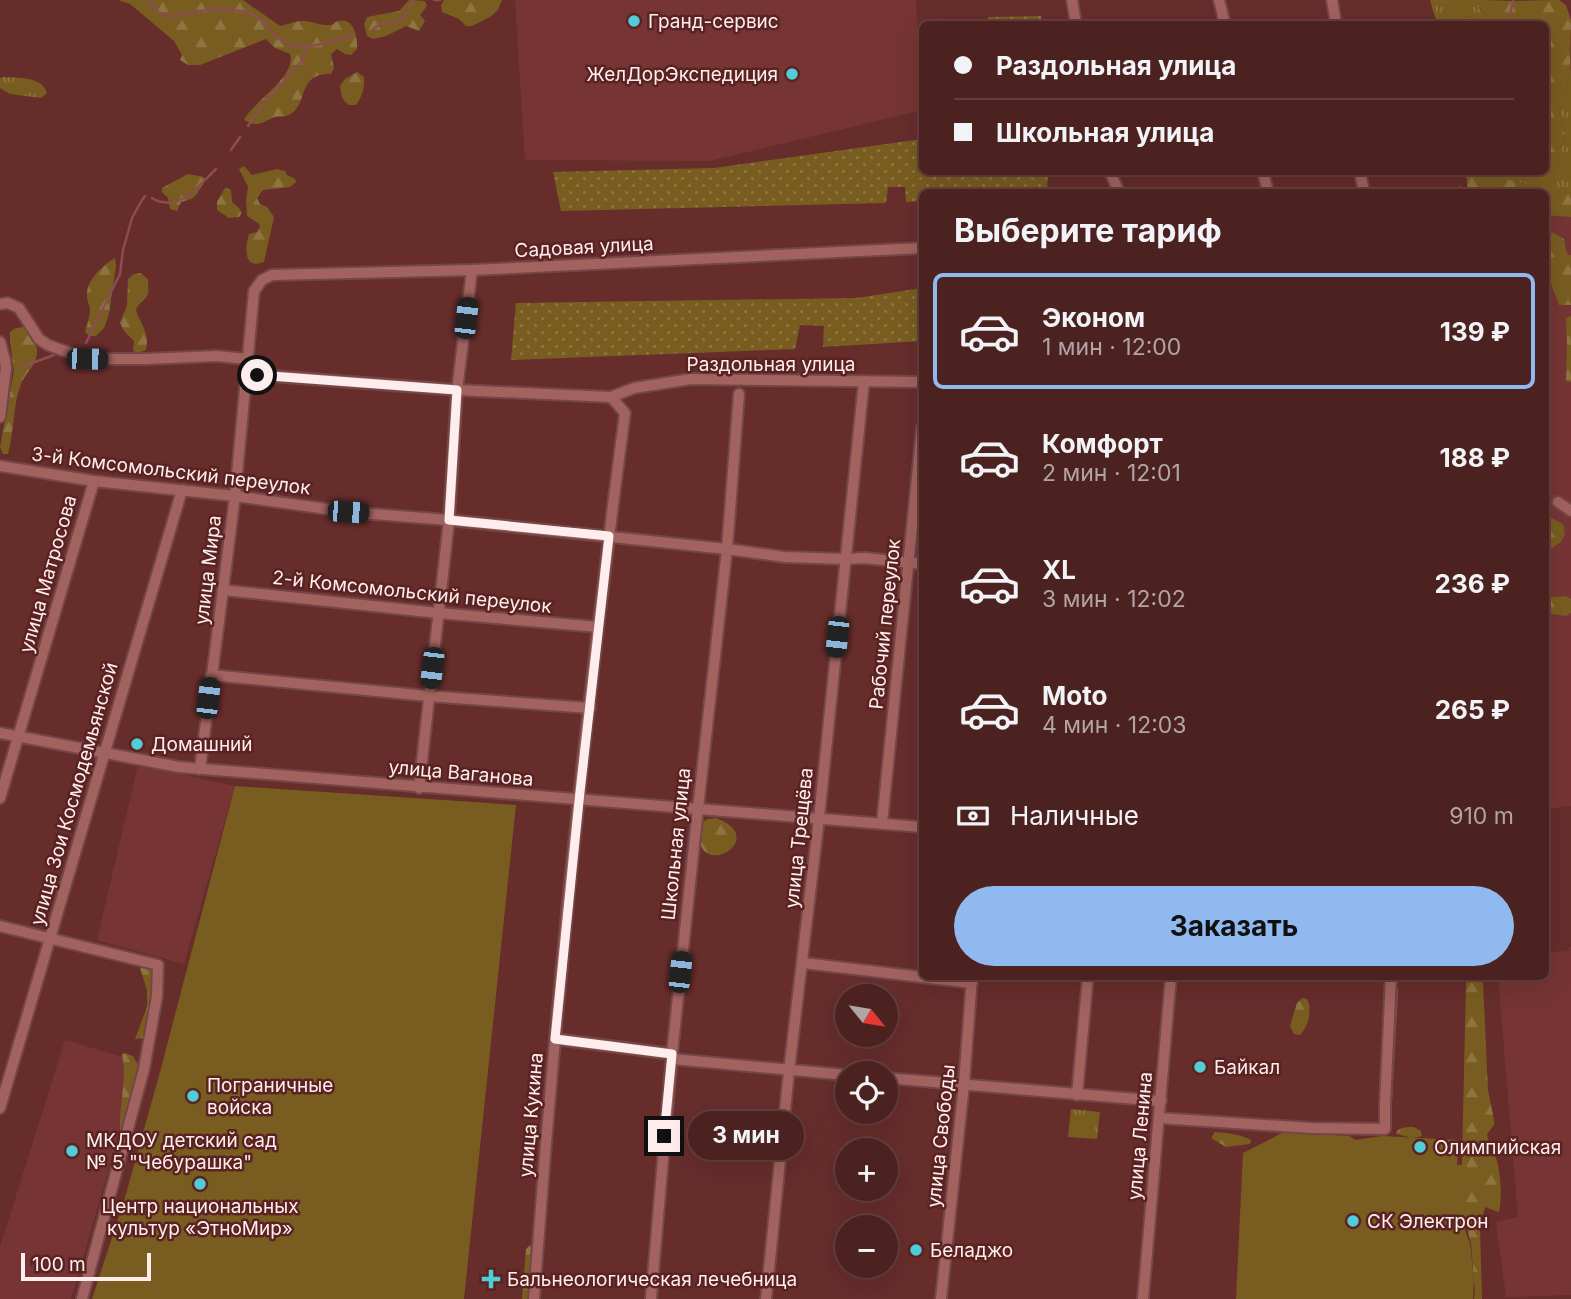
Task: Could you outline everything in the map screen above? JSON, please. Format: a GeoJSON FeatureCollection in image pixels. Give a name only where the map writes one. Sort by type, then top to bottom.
{"type":"FeatureCollection","features":[{"type":"Feature","properties":{"kind":"street"},"geometry":{"type":"LineString","coordinates":[[1072,0],[1076,21]]}},
{"type":"Feature","properties":{"kind":"street"},"geometry":{"type":"LineString","coordinates":[[1219,0],[1224,21]]}},
{"type":"Feature","properties":{"kind":"street"},"geometry":{"type":"LineString","coordinates":[[1332,0],[1336,21]]}},
{"type":"Feature","properties":{"kind":"street","name":"Садовая улица"},"geometry":{"type":"LineString","coordinates":[[254,290],[262,280],[272,275],[472,270],[919,248]]}},
{"type":"Feature","properties":{"kind":"street"},"geometry":{"type":"LineString","coordinates":[[419,788],[449,520],[457,390],[472,270]]}},
{"type":"Feature","properties":{"kind":"street","name":"улица Мира"},"geometry":{"type":"LineString","coordinates":[[200,769],[235,496],[254,290]]}},
{"type":"Feature","properties":{"kind":"street"},"geometry":{"type":"LineString","coordinates":[[0,304],[8,303],[19,308],[39,339],[48,345],[87,359],[217,356],[247,359]]}},
{"type":"Feature","properties":{"kind":"street"},"geometry":{"type":"LineString","coordinates":[[0,342],[6,368],[0,417]]}},
{"type":"Feature","properties":{"kind":"street","name":"Раздольная улица"},"geometry":{"type":"LineString","coordinates":[[246,374],[457,390],[611,397],[634,388],[691,379],[919,382]]}},
{"type":"Feature","properties":{"kind":"street","name":"улица Трещёва"},"geometry":{"type":"LineString","coordinates":[[766,1299],[864,381]]}},
{"type":"Feature","properties":{"kind":"street","name":"Школьная улица"},"geometry":{"type":"LineString","coordinates":[[651,1299],[672,1057],[727,549],[739,394]]}},
{"type":"Feature","properties":{"kind":"street","name":"улица Кукина"},"geometry":{"type":"LineString","coordinates":[[534,1299],[555,1039],[579,801],[625,413],[611,397]]}},
{"type":"Feature","properties":{"kind":"street","name":"Рабочий переулок"},"geometry":{"type":"LineString","coordinates":[[883,823],[919,459]]}},
{"type":"Feature","properties":{"kind":"street","name":"3-й Комсомольский переулок"},"geometry":{"type":"LineString","coordinates":[[0,466],[94,481],[235,496],[348,512],[609,536],[785,557],[865,558],[919,564]]}},
{"type":"Feature","properties":{"kind":"street","name":"улица Матросова"},"geometry":{"type":"LineString","coordinates":[[0,798],[94,481]]}},
{"type":"Feature","properties":{"kind":"street","name":"улица Зои Космодемьянской"},"geometry":{"type":"LineString","coordinates":[[0,1108],[182,491]]}},
{"type":"Feature","properties":{"kind":"street"},"geometry":{"type":"LineString","coordinates":[[1558,502],[1571,511]]}},
{"type":"Feature","properties":{"kind":"street","name":"2-й Комсомольский переулок"},"geometry":{"type":"LineString","coordinates":[[223,590],[598,627]]}},
{"type":"Feature","properties":{"kind":"street"},"geometry":{"type":"LineString","coordinates":[[211,675],[590,708]]}},
{"type":"Feature","properties":{"kind":"street","name":"улица Ваганова"},"geometry":{"type":"LineString","coordinates":[[0,733],[179,767],[919,827]]}},
{"type":"Feature","properties":{"kind":"street"},"geometry":{"type":"LineString","coordinates":[[0,926],[158,965],[157,996],[144,1069],[82,1299]]}},
{"type":"Feature","properties":{"kind":"street"},"geometry":{"type":"LineString","coordinates":[[803,963],[919,975]]}},
{"type":"Feature","properties":{"kind":"street","name":"улица Свободы"},"geometry":{"type":"LineString","coordinates":[[941,1299],[972,980]]}},
{"type":"Feature","properties":{"kind":"street"},"geometry":{"type":"LineString","coordinates":[[1077,1095],[1088,980]]}},
{"type":"Feature","properties":{"kind":"street","name":"улица Ленина"},"geometry":{"type":"LineString","coordinates":[[1143,1299],[1171,980]]}},
{"type":"Feature","properties":{"kind":"street"},"geometry":{"type":"LineString","coordinates":[[1159,1118],[1311,1128],[1385,1129],[1391,980]]}},
{"type":"Feature","properties":{"kind":"street"},"geometry":{"type":"LineString","coordinates":[[555,1039],[672,1057],[835,1074]]}},
{"type":"Feature","properties":{"kind":"street"},"geometry":{"type":"LineString","coordinates":[[898,1079],[1161,1101]]}},
{"type":"Feature","properties":{"kind":"shaded area"},"geometry":{"type":"Polygon","coordinates":[[[515,0],[916,0],[919,111],[710,161],[525,160],[515,0]]]}},
{"type":"Feature","properties":{"kind":"shaded area"},"geometry":{"type":"Polygon","coordinates":[[[1488,177],[1547,189],[1481,189],[1488,177]]]}},
{"type":"Feature","properties":{"kind":"shaded area"},"geometry":{"type":"Polygon","coordinates":[[[1549,189],[1571,194],[1571,806],[1549,809],[1549,189]]]}},
{"type":"Feature","properties":{"kind":"shaded area"},"geometry":{"type":"Polygon","coordinates":[[[138,765],[235,786],[184,964],[97,940],[138,765]]]}},
{"type":"Feature","properties":{"kind":"shaded area"},"geometry":{"type":"Polygon","coordinates":[[[1571,947],[1571,1295],[1506,1297],[1496,1222],[1518,1217],[1498,980],[1549,980],[1549,952],[1569,951],[1571,947]]]}},
{"type":"Feature","properties":{"kind":"shaded area","name":"МКДОУ детский сад № 5 \"Чебурашка\""},"geometry":{"type":"Polygon","coordinates":[[[65,1040],[140,1062],[71,1299],[0,1299],[0,1247],[65,1040]]]}},
{"type":"Feature","properties":{"kind":"green space"},"geometry":{"type":"Polygon","coordinates":[[[118,0],[243,0],[280,26],[298,21],[326,25],[337,21],[348,22],[354,29],[357,49],[351,55],[337,49],[331,54],[334,68],[331,74],[312,79],[294,112],[253,124],[244,120],[281,80],[290,63],[290,54],[275,48],[266,39],[200,65],[188,65],[180,60],[182,55],[174,41],[130,4],[118,0]]]}},
{"type":"Feature","properties":{"kind":"green space"},"geometry":{"type":"Polygon","coordinates":[[[409,0],[425,1],[427,6],[420,15],[425,21],[419,31],[406,26],[386,36],[373,39],[367,36],[364,24],[367,17],[399,11],[409,0]]]}},
{"type":"Feature","properties":{"kind":"green space"},"geometry":{"type":"Polygon","coordinates":[[[444,0],[502,0],[498,10],[490,17],[472,26],[466,26],[459,19],[442,12],[441,5],[444,0]]]}},
{"type":"Feature","properties":{"kind":"green space"},"geometry":{"type":"Polygon","coordinates":[[[1430,0],[1482,0],[1479,8],[1489,21],[1462,16],[1451,3],[1440,21],[1435,17],[1430,0]]]}},
{"type":"Feature","properties":{"kind":"green space"},"geometry":{"type":"Polygon","coordinates":[[[1482,0],[1559,0],[1566,5],[1571,20],[1570,73],[1559,113],[1565,138],[1558,154],[1558,165],[1549,173],[1549,21],[1489,21],[1479,7],[1482,0]]]}},
{"type":"Feature","properties":{"kind":"green space"},"geometry":{"type":"Polygon","coordinates":[[[1451,3],[1460,7],[1462,16],[1484,21],[1440,21],[1451,3]]]}},
{"type":"Feature","properties":{"kind":"green space"},"geometry":{"type":"Polygon","coordinates":[[[1041,16],[1042,21],[988,21],[988,17],[1041,16]]]}},
{"type":"Feature","properties":{"kind":"green space"},"geometry":{"type":"Polygon","coordinates":[[[1571,54],[1571,194],[1509,180],[1506,175],[1549,175],[1558,165],[1558,154],[1565,138],[1559,113],[1570,73],[1571,54]]]}},
{"type":"Feature","properties":{"kind":"green space"},"geometry":{"type":"Polygon","coordinates":[[[357,72],[364,77],[363,89],[356,105],[349,105],[342,97],[340,86],[345,79],[357,72]]]}},
{"type":"Feature","properties":{"kind":"green space"},"geometry":{"type":"Polygon","coordinates":[[[0,78],[35,81],[44,87],[47,93],[41,98],[10,94],[0,88],[0,78]]]}},
{"type":"Feature","properties":{"kind":"green space"},"geometry":{"type":"Polygon","coordinates":[[[919,139],[919,175],[1048,175],[1047,189],[919,189],[919,201],[906,202],[905,187],[888,187],[886,203],[561,211],[553,172],[714,168],[919,139]]]}},
{"type":"Feature","properties":{"kind":"green space"},"geometry":{"type":"Polygon","coordinates":[[[244,166],[252,175],[277,169],[285,171],[296,182],[290,187],[263,190],[257,198],[274,217],[264,262],[257,264],[252,263],[247,256],[249,234],[257,232],[260,226],[247,216],[248,187],[239,169],[244,166]]]}},
{"type":"Feature","properties":{"kind":"green space"},"geometry":{"type":"Polygon","coordinates":[[[188,174],[204,177],[205,181],[194,197],[181,202],[177,211],[170,209],[162,188],[188,174]]]}},
{"type":"Feature","properties":{"kind":"green space"},"geometry":{"type":"Polygon","coordinates":[[[1466,175],[1508,175],[1509,180],[1571,193],[1571,217],[1549,215],[1549,189],[1468,189],[1466,175]]]}},
{"type":"Feature","properties":{"kind":"green space"},"geometry":{"type":"Polygon","coordinates":[[[225,188],[231,190],[232,202],[242,213],[239,217],[229,218],[217,210],[217,202],[225,188]]]}},
{"type":"Feature","properties":{"kind":"green space"},"geometry":{"type":"Polygon","coordinates":[[[1554,233],[1564,239],[1566,251],[1571,255],[1571,305],[1559,305],[1549,278],[1549,234],[1554,233]]]}},
{"type":"Feature","properties":{"kind":"green space"},"geometry":{"type":"Polygon","coordinates":[[[115,258],[109,314],[104,328],[96,336],[90,336],[85,332],[90,312],[87,292],[100,270],[115,258]]]}},
{"type":"Feature","properties":{"kind":"green space"},"geometry":{"type":"Polygon","coordinates":[[[140,273],[148,279],[148,294],[136,310],[147,338],[146,350],[138,353],[133,351],[134,341],[120,323],[127,305],[128,279],[140,273]]]}},
{"type":"Feature","properties":{"kind":"green space"},"geometry":{"type":"Polygon","coordinates":[[[919,288],[919,341],[823,347],[824,326],[800,325],[795,349],[511,360],[516,303],[856,298],[919,288]]]}},
{"type":"Feature","properties":{"kind":"green space"},"geometry":{"type":"Polygon","coordinates":[[[1571,316],[1571,382],[1566,381],[1566,318],[1571,316]]]}},
{"type":"Feature","properties":{"kind":"green space"},"geometry":{"type":"Polygon","coordinates":[[[23,327],[34,340],[37,355],[21,384],[8,454],[3,454],[0,447],[14,371],[10,332],[23,327]]]}},
{"type":"Feature","properties":{"kind":"green space"},"geometry":{"type":"Polygon","coordinates":[[[1549,517],[1563,524],[1565,534],[1561,542],[1549,550],[1549,517]]]}},
{"type":"Feature","properties":{"kind":"green space"},"geometry":{"type":"Polygon","coordinates":[[[1566,596],[1571,599],[1571,613],[1566,616],[1549,614],[1549,598],[1566,596]]]}},
{"type":"Feature","properties":{"kind":"green space"},"geometry":{"type":"Polygon","coordinates":[[[235,786],[516,805],[464,1299],[92,1299],[124,1201],[160,1072],[235,786]]]}},
{"type":"Feature","properties":{"kind":"green space"},"geometry":{"type":"Polygon","coordinates":[[[716,818],[732,827],[737,837],[733,846],[725,853],[715,855],[706,852],[700,842],[701,823],[716,818]]]}},
{"type":"Feature","properties":{"kind":"green space"},"geometry":{"type":"Polygon","coordinates":[[[139,965],[147,965],[156,975],[151,1027],[144,1038],[135,1039],[147,1007],[147,990],[139,965]]]}},
{"type":"Feature","properties":{"kind":"green space"},"geometry":{"type":"Polygon","coordinates":[[[1469,980],[1483,982],[1488,1090],[1494,1120],[1494,1125],[1487,1134],[1497,1161],[1501,1186],[1499,1212],[1485,1207],[1480,1225],[1482,1299],[1474,1299],[1471,1244],[1461,1204],[1466,983],[1469,980]]]}},
{"type":"Feature","properties":{"kind":"green space"},"geometry":{"type":"Polygon","coordinates":[[[1302,998],[1307,999],[1310,1013],[1300,1035],[1294,1034],[1290,1026],[1297,1003],[1302,998]]]}},
{"type":"Feature","properties":{"kind":"green space"},"geometry":{"type":"Polygon","coordinates":[[[124,1053],[133,1056],[140,1069],[121,1136],[124,1075],[122,1055],[124,1053]]]}},
{"type":"Feature","properties":{"kind":"green space"},"geometry":{"type":"Polygon","coordinates":[[[1071,1109],[1100,1112],[1097,1139],[1068,1137],[1071,1109]]]}},
{"type":"Feature","properties":{"kind":"green space"},"geometry":{"type":"Polygon","coordinates":[[[1408,1127],[1421,1131],[1422,1136],[1413,1138],[1396,1134],[1399,1129],[1408,1127]]]}},
{"type":"Feature","properties":{"kind":"green space"},"geometry":{"type":"Polygon","coordinates":[[[1215,1132],[1242,1136],[1251,1140],[1250,1144],[1226,1147],[1211,1138],[1215,1132]]]}},
{"type":"Feature","properties":{"kind":"green space","name":"СК Электрон"},"geometry":{"type":"Polygon","coordinates":[[[1284,1132],[1349,1136],[1356,1140],[1382,1136],[1458,1140],[1457,1165],[1467,1165],[1465,1230],[1470,1244],[1473,1299],[1236,1299],[1243,1153],[1284,1132]]]}},
{"type":"Feature","properties":{"kind":"green space"},"geometry":{"type":"Polygon","coordinates":[[[533,1245],[531,1299],[522,1299],[526,1249],[533,1245]]]}},
{"type":"Feature","properties":{"kind":"waterway"},"geometry":{"type":"LineString","coordinates":[[148,0],[165,16],[215,10],[248,13],[262,20],[284,42],[293,45],[313,46],[353,35]]}},
{"type":"Feature","properties":{"kind":"waterway"},"geometry":{"type":"LineString","coordinates":[[373,29],[381,24],[400,21],[414,0]]}},
{"type":"Feature","properties":{"kind":"waterway"},"geometry":{"type":"LineString","coordinates":[[434,0],[440,0]]}},
{"type":"Feature","properties":{"kind":"waterway"},"geometry":{"type":"LineString","coordinates":[[1509,21],[1513,0]]}},
{"type":"Feature","properties":{"kind":"waterway"},"geometry":{"type":"LineString","coordinates":[[248,126],[263,104],[302,61],[307,46]]}},
{"type":"Feature","properties":{"kind":"waterway"},"geometry":{"type":"LineString","coordinates":[[231,150],[240,137]]}},
{"type":"Feature","properties":{"kind":"waterway"},"geometry":{"type":"LineString","coordinates":[[152,198],[162,202],[178,201],[192,192],[216,169]]}},
{"type":"Feature","properties":{"kind":"waterway"},"geometry":{"type":"LineString","coordinates":[[86,343],[120,274],[132,218],[145,196]]}},
{"type":"Feature","properties":{"kind":"waterway"},"geometry":{"type":"LineString","coordinates":[[24,366],[54,355]]}},
{"type":"Feature","properties":{"kind":"waterway"},"geometry":{"type":"LineString","coordinates":[[1390,1117],[1397,990]]}},
{"type":"Feature","properties":{"kind":"place","name":"Гранд-сервис"},"geometry":{"type":"Point","coordinates":[634,21]}},
{"type":"Feature","properties":{"kind":"place","name":"ЖелДорЭкспедиция"},"geometry":{"type":"Point","coordinates":[792,74]}},
{"type":"Feature","properties":{"kind":"place","name":"Домашний"},"geometry":{"type":"Point","coordinates":[137,744]}},
{"type":"Feature","properties":{"kind":"place","name":"Байкал"},"geometry":{"type":"Point","coordinates":[1200,1067]}},
{"type":"Feature","properties":{"kind":"place","name":"Пограничные войска"},"geometry":{"type":"Point","coordinates":[193,1096]}},
{"type":"Feature","properties":{"kind":"place","name":"Олимпийская"},"geometry":{"type":"Point","coordinates":[1420,1147]}},
{"type":"Feature","properties":{"kind":"place","name":"МКДОУ детский сад № 5 \"Чебурашка\""},"geometry":{"type":"Point","coordinates":[72,1151]}},
{"type":"Feature","properties":{"kind":"place","name":"Центр национальных культур «ЭтноМир»"},"geometry":{"type":"Point","coordinates":[200,1184]}},
{"type":"Feature","properties":{"kind":"place","name":"СК Электрон"},"geometry":{"type":"Point","coordinates":[1353,1221]}},
{"type":"Feature","properties":{"kind":"place","name":"Беладжо"},"geometry":{"type":"Point","coordinates":[916,1250]}},
{"type":"Feature","properties":{"kind":"place","name":"Бальнеологическая лечебница"},"geometry":{"type":"Point","coordinates":[491,1279]}},
{"type":"Feature","properties":{"kind":"route"},"geometry":{"type":"LineString","coordinates":[[257,375],[457,390],[449,520],[609,536],[555,1039],[672,1054],[664,1136]]}}]}
